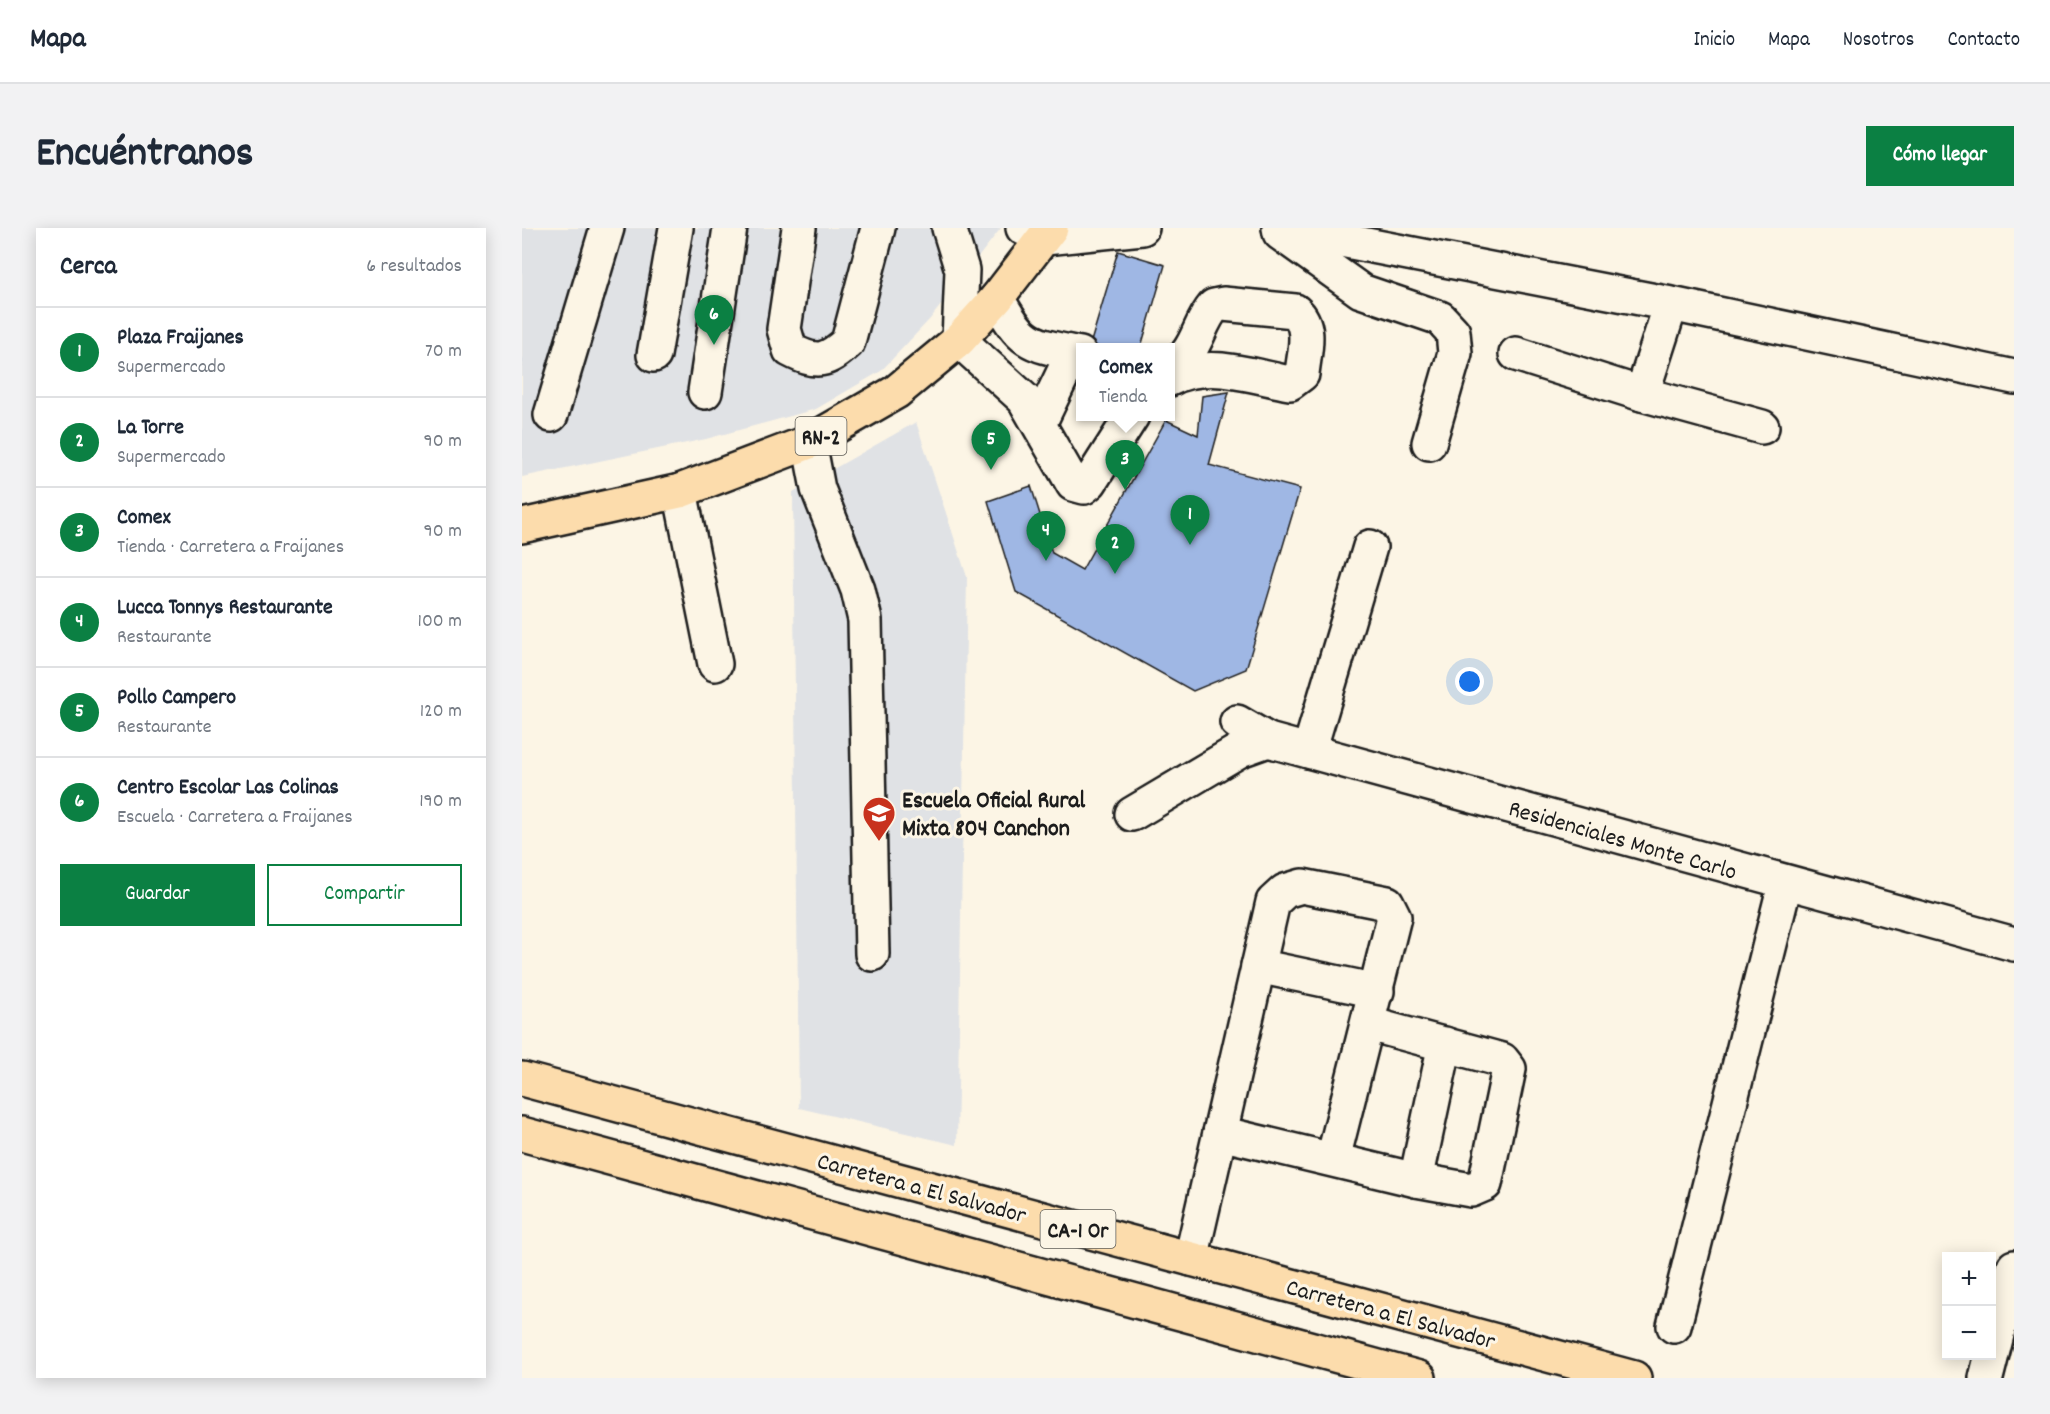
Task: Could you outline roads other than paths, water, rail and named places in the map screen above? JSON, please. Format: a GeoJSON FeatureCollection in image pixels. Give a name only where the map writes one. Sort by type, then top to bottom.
{"type":"FeatureCollection","features":[{"type":"Feature","properties":{"kind":"main road","name":"RN-2"},"geometry":{"type":"LineString","coordinates":[[522,526],[680,491],[809,442],[896,392],[959,340],[997,298],[1040,231]]}},
{"type":"Feature","properties":{"kind":"main road","name":"Carretera a El Salvador"},"geometry":{"type":"LineString","coordinates":[[522,1079],[1634,1378]]}},
{"type":"Feature","properties":{"kind":"main road","name":"CA-1 Or"},"geometry":{"type":"LineString","coordinates":[[522,1134],[1371,1371],[1419,1378]]}},
{"type":"Feature","properties":{"kind":"street"},"geometry":{"type":"LineString","coordinates":[[551,415],[607,228]]}},
{"type":"Feature","properties":{"kind":"street"},"geometry":{"type":"LineString","coordinates":[[654,355],[676,228]]}},
{"type":"Feature","properties":{"kind":"street"},"geometry":{"type":"LineString","coordinates":[[705,392],[730,228]]}},
{"type":"Feature","properties":{"kind":"street"},"geometry":{"type":"LineString","coordinates":[[799,228],[784,329],[790,350],[805,358],[820,361],[835,354],[848,342],[878,228]]}},
{"type":"Feature","properties":{"kind":"street"},"geometry":{"type":"LineString","coordinates":[[949,228],[962,270],[959,340],[1024,399],[1073,484],[1084,487],[1090,483],[1129,421]]}},
{"type":"Feature","properties":{"kind":"street"},"geometry":{"type":"LineString","coordinates":[[1040,231],[1142,228]]}},
{"type":"Feature","properties":{"kind":"street"},"geometry":{"type":"LineString","coordinates":[[1274,228],[1361,291],[1440,318],[1453,332],[1455,353],[1429,443]]}},
{"type":"Feature","properties":{"kind":"street"},"geometry":{"type":"LineString","coordinates":[[1278,228],[1671,304],[2014,377]]}},
{"type":"Feature","properties":{"kind":"street"},"geometry":{"type":"LineString","coordinates":[[997,298],[1008,318],[1028,341],[1076,353]]}},
{"type":"Feature","properties":{"kind":"street"},"geometry":{"type":"LineString","coordinates":[[1175,364],[1191,352],[1214,306],[1223,304],[1295,311],[1303,317],[1307,328],[1302,374],[1290,384],[1215,369],[1194,370],[1175,377]]}},
{"type":"Feature","properties":{"kind":"street"},"geometry":{"type":"LineString","coordinates":[[1642,394],[1671,304]]}},
{"type":"Feature","properties":{"kind":"street"},"geometry":{"type":"LineString","coordinates":[[1516,354],[1642,394],[1762,427]]}},
{"type":"Feature","properties":{"kind":"street"},"geometry":{"type":"LineString","coordinates":[[1039,424],[1076,355]]}},
{"type":"Feature","properties":{"kind":"street"},"geometry":{"type":"LineString","coordinates":[[809,442],[818,489],[858,590],[865,620],[872,954]]}},
{"type":"Feature","properties":{"kind":"street"},"geometry":{"type":"LineString","coordinates":[[680,491],[715,664]]}},
{"type":"Feature","properties":{"kind":"street"},"geometry":{"type":"LineString","coordinates":[[1309,751],[1370,547]]}},
{"type":"Feature","properties":{"kind":"street","name":"Residenciales Monte Carlo"},"geometry":{"type":"LineString","coordinates":[[1237,722],[1268,740],[1785,884],[2014,944]]}},
{"type":"Feature","properties":{"kind":"street"},"geometry":{"type":"LineString","coordinates":[[1132,814],[1222,759],[1268,740]]}},
{"type":"Feature","properties":{"kind":"street"},"geometry":{"type":"LineString","coordinates":[[1674,1326],[1785,884]]}},
{"type":"Feature","properties":{"kind":"street"},"geometry":{"type":"LineString","coordinates":[[1191,1259],[1273,902],[1285,891],[1302,886],[1386,903],[1395,917],[1333,1159]]}},
{"type":"Feature","properties":{"kind":"street"},"geometry":{"type":"LineString","coordinates":[[1258,966],[1377,991]]}},
{"type":"Feature","properties":{"kind":"street"},"geometry":{"type":"LineString","coordinates":[[1220,1134],[1416,1180],[1472,1190],[1485,1184],[1509,1069],[1502,1060],[1369,1024]]}},
{"type":"Feature","properties":{"kind":"street"},"geometry":{"type":"LineString","coordinates":[[1416,1180],[1445,1044]]}},
{"type":"Feature","properties":{"kind":"street"},"geometry":{"type":"LineString","coordinates":[[1986,1378],[2014,1267]]}},
{"type":"Feature","properties":{"kind":"place","name":"Centro Escolar Las Colinas"},"geometry":{"type":"Point","coordinates":[714,345]}},
{"type":"Feature","properties":{"kind":"place","name":"Pollo Campero"},"geometry":{"type":"Point","coordinates":[991,470]}},
{"type":"Feature","properties":{"kind":"place","name":"Comex"},"geometry":{"type":"Point","coordinates":[1125,490]}},
{"type":"Feature","properties":{"kind":"place","name":"Plaza Fraijanes"},"geometry":{"type":"Point","coordinates":[1190,545]}},
{"type":"Feature","properties":{"kind":"place","name":"Lucca Tonnys Restaurante"},"geometry":{"type":"Point","coordinates":[1046,561]}},
{"type":"Feature","properties":{"kind":"place","name":"La Torre"},"geometry":{"type":"Point","coordinates":[1115,574]}},
{"type":"Feature","properties":{"kind":"place","name":"Escuela Oficial Rural Mixta 804 Canchon"},"geometry":{"type":"Point","coordinates":[879,842]}}]}
